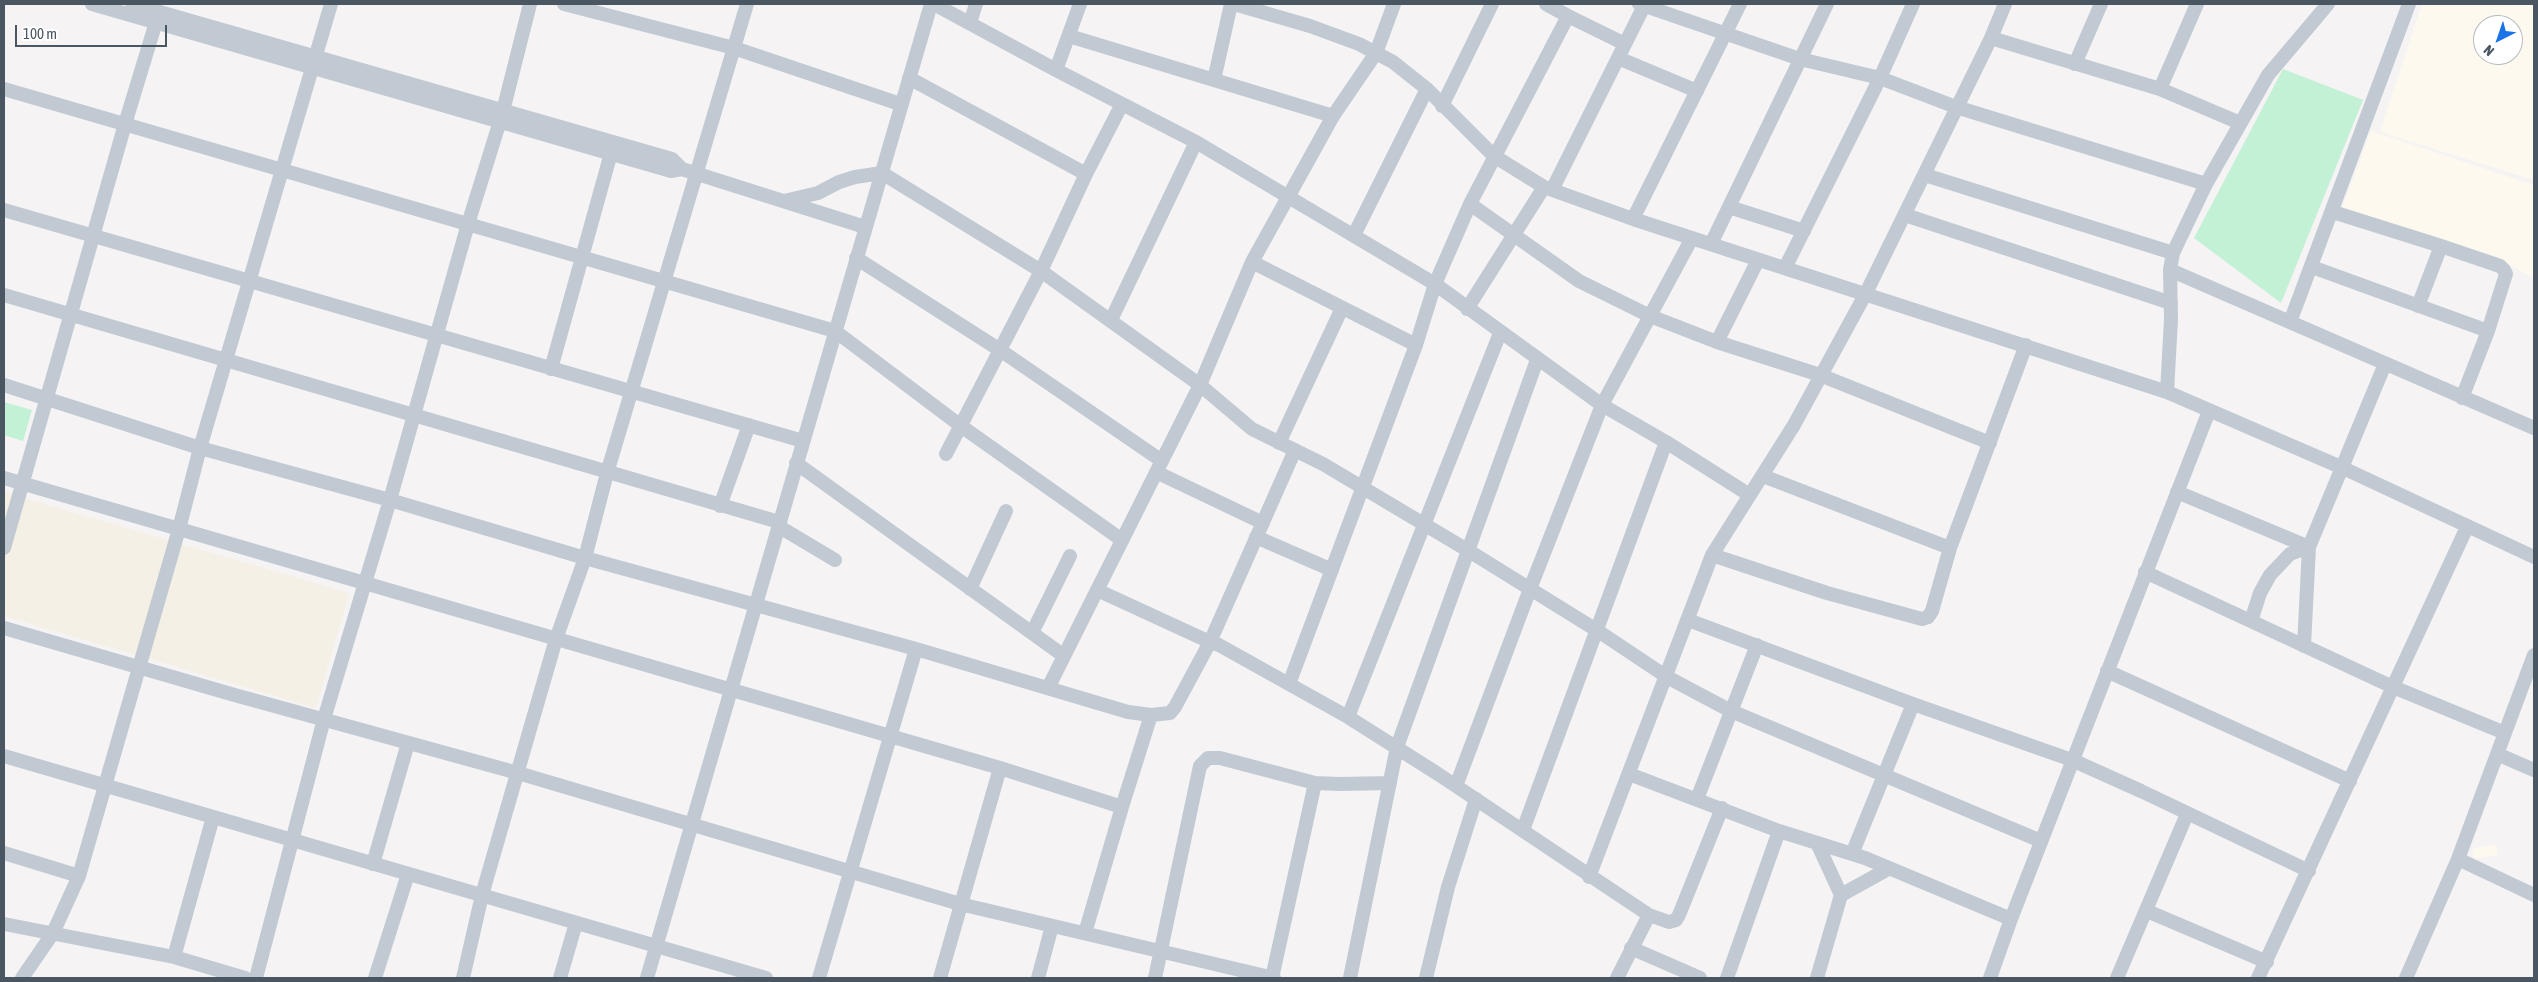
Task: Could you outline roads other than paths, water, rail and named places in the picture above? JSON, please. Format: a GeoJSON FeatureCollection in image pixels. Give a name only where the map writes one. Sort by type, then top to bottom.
{"type":"FeatureCollection","features":[{"type":"Feature","properties":{"kind":"street"},"geometry":{"type":"LineString","coordinates":[[92,4],[159,13]]}},
{"type":"Feature","properties":{"kind":"street"},"geometry":{"type":"LineString","coordinates":[[132,4],[314,62],[502,116],[672,159],[682,169],[865,227]]}},
{"type":"Feature","properties":{"kind":"street"},"geometry":{"type":"LineString","coordinates":[[22,978],[53,933],[79,876],[179,529],[200,448],[228,359],[331,4]]}},
{"type":"Feature","properties":{"kind":"street"},"geometry":{"type":"LineString","coordinates":[[256,978],[294,841],[324,719],[390,500],[468,224],[502,116],[530,4]]}},
{"type":"Feature","properties":{"kind":"street"},"geometry":{"type":"LineString","coordinates":[[564,4],[734,48],[900,104]]}},
{"type":"Feature","properties":{"kind":"street"},"geometry":{"type":"LineString","coordinates":[[463,978],[482,895],[556,639],[585,558],[607,473],[666,282],[748,4]]}},
{"type":"Feature","properties":{"kind":"street"},"geometry":{"type":"LineString","coordinates":[[647,978],[802,441],[882,173],[900,104],[932,4],[1196,142],[1288,195],[1435,284],[1536,360],[1602,405],[1666,442],[1748,494]]}},
{"type":"Feature","properties":{"kind":"street"},"geometry":{"type":"LineString","coordinates":[[970,23],[976,4]]}},
{"type":"Feature","properties":{"kind":"street"},"geometry":{"type":"LineString","coordinates":[[1056,70],[1080,4]]}},
{"type":"Feature","properties":{"kind":"street"},"geometry":{"type":"LineString","coordinates":[[1214,80],[1232,4],[1310,26],[1359,44],[1393,62],[1426,90],[1494,156],[1548,188],[1633,219],[2167,392],[2343,468],[2466,527],[2534,557]]}},
{"type":"Feature","properties":{"kind":"street"},"geometry":{"type":"LineString","coordinates":[[1048,688],[1200,385],[1252,262],[1333,116],[1376,53],[1394,4]]}},
{"type":"Feature","properties":{"kind":"street"},"geometry":{"type":"LineString","coordinates":[[1442,106],[1492,4]]}},
{"type":"Feature","properties":{"kind":"street"},"geometry":{"type":"LineString","coordinates":[[1546,4],[1625,44]]}},
{"type":"Feature","properties":{"kind":"street"},"geometry":{"type":"LineString","coordinates":[[1633,219],[1740,4]]}},
{"type":"Feature","properties":{"kind":"street"},"geometry":{"type":"LineString","coordinates":[[1711,244],[1826,4]]}},
{"type":"Feature","properties":{"kind":"street"},"geometry":{"type":"LineString","coordinates":[[1785,268],[1880,78],[1914,4]]}},
{"type":"Feature","properties":{"kind":"street"},"geometry":{"type":"LineString","coordinates":[[1590,877],[1712,555],[1748,494],[1763,476],[1794,424],[1866,293],[1991,38],[2005,4]]}},
{"type":"Feature","properties":{"kind":"street"},"geometry":{"type":"LineString","coordinates":[[2075,64],[2100,4]]}},
{"type":"Feature","properties":{"kind":"street"},"geometry":{"type":"LineString","coordinates":[[2160,89],[2197,4]]}},
{"type":"Feature","properties":{"kind":"street"},"geometry":{"type":"LineString","coordinates":[[2167,392],[2171,303],[2170,270],[2173,253],[2206,184],[2274,66],[2328,4]]}},
{"type":"Feature","properties":{"kind":"street"},"geometry":{"type":"LineString","coordinates":[[2290,322],[2333,212],[2409,4]]}},
{"type":"Feature","properties":{"kind":"street"},"geometry":{"type":"LineString","coordinates":[[1468,309],[1514,234],[1548,188],[1618,58],[1643,5],[1725,35],[1800,59],[1880,78],[1956,107],[2206,184]]}},
{"type":"Feature","properties":{"kind":"street"},"geometry":{"type":"LineString","coordinates":[[4,548],[125,124],[159,13]]}},
{"type":"Feature","properties":{"kind":"street"},"geometry":{"type":"LineString","coordinates":[[1289,684],[1416,345],[1435,284],[1470,204],[1568,16]]}},
{"type":"Feature","properties":{"kind":"street"},"geometry":{"type":"LineString","coordinates":[[1068,36],[1333,116]]}},
{"type":"Feature","properties":{"kind":"street"},"geometry":{"type":"LineString","coordinates":[[1991,38],[2160,89],[2240,123]]}},
{"type":"Feature","properties":{"kind":"street"},"geometry":{"type":"LineString","coordinates":[[1618,58],[1697,91]]}},
{"type":"Feature","properties":{"kind":"street"},"geometry":{"type":"LineString","coordinates":[[908,78],[1086,174]]}},
{"type":"Feature","properties":{"kind":"street"},"geometry":{"type":"LineString","coordinates":[[4,89],[835,331],[961,426],[1122,540]]}},
{"type":"Feature","properties":{"kind":"street"},"geometry":{"type":"LineString","coordinates":[[1354,235],[1426,90]]}},
{"type":"Feature","properties":{"kind":"street"},"geometry":{"type":"LineString","coordinates":[[946,454],[1041,271],[1086,174],[1122,104]]}},
{"type":"Feature","properties":{"kind":"street"},"geometry":{"type":"LineString","coordinates":[[502,116],[671,171],[682,169]]}},
{"type":"Feature","properties":{"kind":"street"},"geometry":{"type":"LineString","coordinates":[[1111,320],[1196,142]]}},
{"type":"Feature","properties":{"kind":"street"},"geometry":{"type":"LineString","coordinates":[[551,369],[611,153]]}},
{"type":"Feature","properties":{"kind":"street"},"geometry":{"type":"LineString","coordinates":[[784,201],[818,193],[839,182],[882,173],[1041,271],[1200,385],[1252,429],[1295,450],[1424,524],[1598,631],[1666,677],[1731,711],[2041,841]]}},
{"type":"Feature","properties":{"kind":"street"},"geometry":{"type":"LineString","coordinates":[[1925,175],[2173,253]]}},
{"type":"Feature","properties":{"kind":"street"},"geometry":{"type":"LineString","coordinates":[[1470,204],[1579,281],[1650,316],[1717,342],[1820,375],[1990,443]]}},
{"type":"Feature","properties":{"kind":"street"},"geometry":{"type":"LineString","coordinates":[[1729,207],[1804,230]]}},
{"type":"Feature","properties":{"kind":"street"},"geometry":{"type":"LineString","coordinates":[[4,210],[802,441]]}},
{"type":"Feature","properties":{"kind":"street"},"geometry":{"type":"LineString","coordinates":[[2333,212],[2500,266],[2504,270],[2506,274],[2488,331],[2462,398]]}},
{"type":"Feature","properties":{"kind":"street"},"geometry":{"type":"LineString","coordinates":[[1905,215],[2171,303]]}},
{"type":"Feature","properties":{"kind":"street"},"geometry":{"type":"LineString","coordinates":[[1456,786],[1602,405],[1692,238]]}},
{"type":"Feature","properties":{"kind":"street"},"geometry":{"type":"LineString","coordinates":[[2418,306],[2441,246]]}},
{"type":"Feature","properties":{"kind":"street"},"geometry":{"type":"LineString","coordinates":[[856,258],[1000,350],[1159,467],[1263,523]]}},
{"type":"Feature","properties":{"kind":"street"},"geometry":{"type":"LineString","coordinates":[[1717,342],[1758,260]]}},
{"type":"Feature","properties":{"kind":"street"},"geometry":{"type":"LineString","coordinates":[[1252,262],[1416,345]]}},
{"type":"Feature","properties":{"kind":"street"},"geometry":{"type":"LineString","coordinates":[[2312,267],[2488,331]]}},
{"type":"Feature","properties":{"kind":"street"},"geometry":{"type":"LineString","coordinates":[[2170,270],[2534,428]]}},
{"type":"Feature","properties":{"kind":"street"},"geometry":{"type":"LineString","coordinates":[[4,295],[228,359],[778,524],[835,560]]}},
{"type":"Feature","properties":{"kind":"street"},"geometry":{"type":"LineString","coordinates":[[1279,443],[1342,308]]}},
{"type":"Feature","properties":{"kind":"street"},"geometry":{"type":"LineString","coordinates":[[1348,717],[1500,333]]}},
{"type":"Feature","properties":{"kind":"street"},"geometry":{"type":"LineString","coordinates":[[1712,555],[1826,593],[1922,619],[1928,617],[1932,612],[1950,548],[2026,345]]}},
{"type":"Feature","properties":{"kind":"street"},"geometry":{"type":"LineString","coordinates":[[1350,978],[1397,748],[1536,360]]}},
{"type":"Feature","properties":{"kind":"street"},"geometry":{"type":"LineString","coordinates":[[2304,646],[2309,547],[2385,364]]}},
{"type":"Feature","properties":{"kind":"street"},"geometry":{"type":"LineString","coordinates":[[4,385],[200,448],[390,500],[585,558],[916,648],[1128,712],[1151,715],[1170,713],[1175,707],[1210,642],[1295,450]]}},
{"type":"Feature","properties":{"kind":"street"},"geometry":{"type":"LineString","coordinates":[[1990,978],[2072,760],[2209,411]]}},
{"type":"Feature","properties":{"kind":"street"},"geometry":{"type":"LineString","coordinates":[[720,506],[749,425]]}},
{"type":"Feature","properties":{"kind":"street"},"geometry":{"type":"LineString","coordinates":[[1523,830],[1598,631],[1666,442]]}},
{"type":"Feature","properties":{"kind":"street"},"geometry":{"type":"LineString","coordinates":[[796,463],[1064,656]]}},
{"type":"Feature","properties":{"kind":"street"},"geometry":{"type":"LineString","coordinates":[[1763,476],[1950,548]]}},
{"type":"Feature","properties":{"kind":"street"},"geometry":{"type":"LineString","coordinates":[[4,478],[1000,768],[1122,807]]}},
{"type":"Feature","properties":{"kind":"street"},"geometry":{"type":"LineString","coordinates":[[2177,492],[2309,547]]}},
{"type":"Feature","properties":{"kind":"street"},"geometry":{"type":"LineString","coordinates":[[970,588],[1006,511]]}},
{"type":"Feature","properties":{"kind":"street"},"geometry":{"type":"LineString","coordinates":[[2258,978],[2309,871],[2466,527]]}},
{"type":"Feature","properties":{"kind":"street"},"geometry":{"type":"LineString","coordinates":[[1256,537],[1332,570]]}},
{"type":"Feature","properties":{"kind":"street"},"geometry":{"type":"LineString","coordinates":[[2250,621],[2260,593],[2270,574],[2290,554],[2309,547]]}},
{"type":"Feature","properties":{"kind":"street"},"geometry":{"type":"LineString","coordinates":[[1032,633],[1070,556]]}},
{"type":"Feature","properties":{"kind":"street"},"geometry":{"type":"LineString","coordinates":[[2145,572],[2393,687],[2505,733]]}},
{"type":"Feature","properties":{"kind":"street"},"geometry":{"type":"LineString","coordinates":[[1097,590],[1246,659],[1348,717],[1476,799],[1649,915],[1669,922],[1676,920],[1722,808]]}},
{"type":"Feature","properties":{"kind":"street"},"geometry":{"type":"LineString","coordinates":[[1688,620],[1913,704],[2072,760],[2309,871]]}},
{"type":"Feature","properties":{"kind":"street"},"geometry":{"type":"LineString","coordinates":[[4,628],[138,668],[518,774],[960,904],[1273,978],[1315,783]]}},
{"type":"Feature","properties":{"kind":"street"},"geometry":{"type":"LineString","coordinates":[[1697,799],[1757,645]]}},
{"type":"Feature","properties":{"kind":"street"},"geometry":{"type":"LineString","coordinates":[[818,978],[916,648]]}},
{"type":"Feature","properties":{"kind":"street"},"geometry":{"type":"LineString","coordinates":[[2406,978],[2458,859],[2534,655]]}},
{"type":"Feature","properties":{"kind":"street"},"geometry":{"type":"LineString","coordinates":[[2107,671],[2350,781]]}},
{"type":"Feature","properties":{"kind":"street"},"geometry":{"type":"LineString","coordinates":[[1852,854],[1913,704]]}},
{"type":"Feature","properties":{"kind":"street"},"geometry":{"type":"LineString","coordinates":[[1085,933],[1151,715]]}},
{"type":"Feature","properties":{"kind":"street"},"geometry":{"type":"LineString","coordinates":[[373,864],[408,743]]}},
{"type":"Feature","properties":{"kind":"street"},"geometry":{"type":"LineString","coordinates":[[2497,754],[2534,770]]}},
{"type":"Feature","properties":{"kind":"street"},"geometry":{"type":"LineString","coordinates":[[4,756],[766,978]]}},
{"type":"Feature","properties":{"kind":"street"},"geometry":{"type":"LineString","coordinates":[[1155,978],[1200,766],[1208,758],[1220,758],[1315,783],[1390,783]]}},
{"type":"Feature","properties":{"kind":"street"},"geometry":{"type":"LineString","coordinates":[[940,978],[1000,768]]}},
{"type":"Feature","properties":{"kind":"street"},"geometry":{"type":"LineString","coordinates":[[1629,774],[1818,845],[1852,854],[2011,918]]}},
{"type":"Feature","properties":{"kind":"street"},"geometry":{"type":"LineString","coordinates":[[1426,978],[1448,887],[1476,799]]}},
{"type":"Feature","properties":{"kind":"street"},"geometry":{"type":"LineString","coordinates":[[2117,978],[2187,814]]}},
{"type":"Feature","properties":{"kind":"street"},"geometry":{"type":"LineString","coordinates":[[174,957],[213,817]]}},
{"type":"Feature","properties":{"kind":"street"},"geometry":{"type":"LineString","coordinates":[[1727,978],[1779,831]]}},
{"type":"Feature","properties":{"kind":"street"},"geometry":{"type":"LineString","coordinates":[[1817,978],[1841,895],[1818,845]]}},
{"type":"Feature","properties":{"kind":"street"},"geometry":{"type":"LineString","coordinates":[[4,854],[79,876]]}},
{"type":"Feature","properties":{"kind":"street"},"geometry":{"type":"LineString","coordinates":[[2458,859],[2534,895]]}},
{"type":"Feature","properties":{"kind":"street"},"geometry":{"type":"LineString","coordinates":[[1841,895],[1888,869]]}},
{"type":"Feature","properties":{"kind":"street"},"geometry":{"type":"LineString","coordinates":[[374,978],[408,874]]}},
{"type":"Feature","properties":{"kind":"street"},"geometry":{"type":"LineString","coordinates":[[2147,911],[2267,962]]}},
{"type":"Feature","properties":{"kind":"street"},"geometry":{"type":"LineString","coordinates":[[1617,978],[1649,915]]}},
{"type":"Feature","properties":{"kind":"street"},"geometry":{"type":"LineString","coordinates":[[560,978],[576,923]]}},
{"type":"Feature","properties":{"kind":"street"},"geometry":{"type":"LineString","coordinates":[[4,924],[174,957],[245,978]]}},
{"type":"Feature","properties":{"kind":"street"},"geometry":{"type":"LineString","coordinates":[[1038,978],[1052,926]]}},
{"type":"Feature","properties":{"kind":"street"},"geometry":{"type":"LineString","coordinates":[[1631,948],[1700,978]]}}]}
